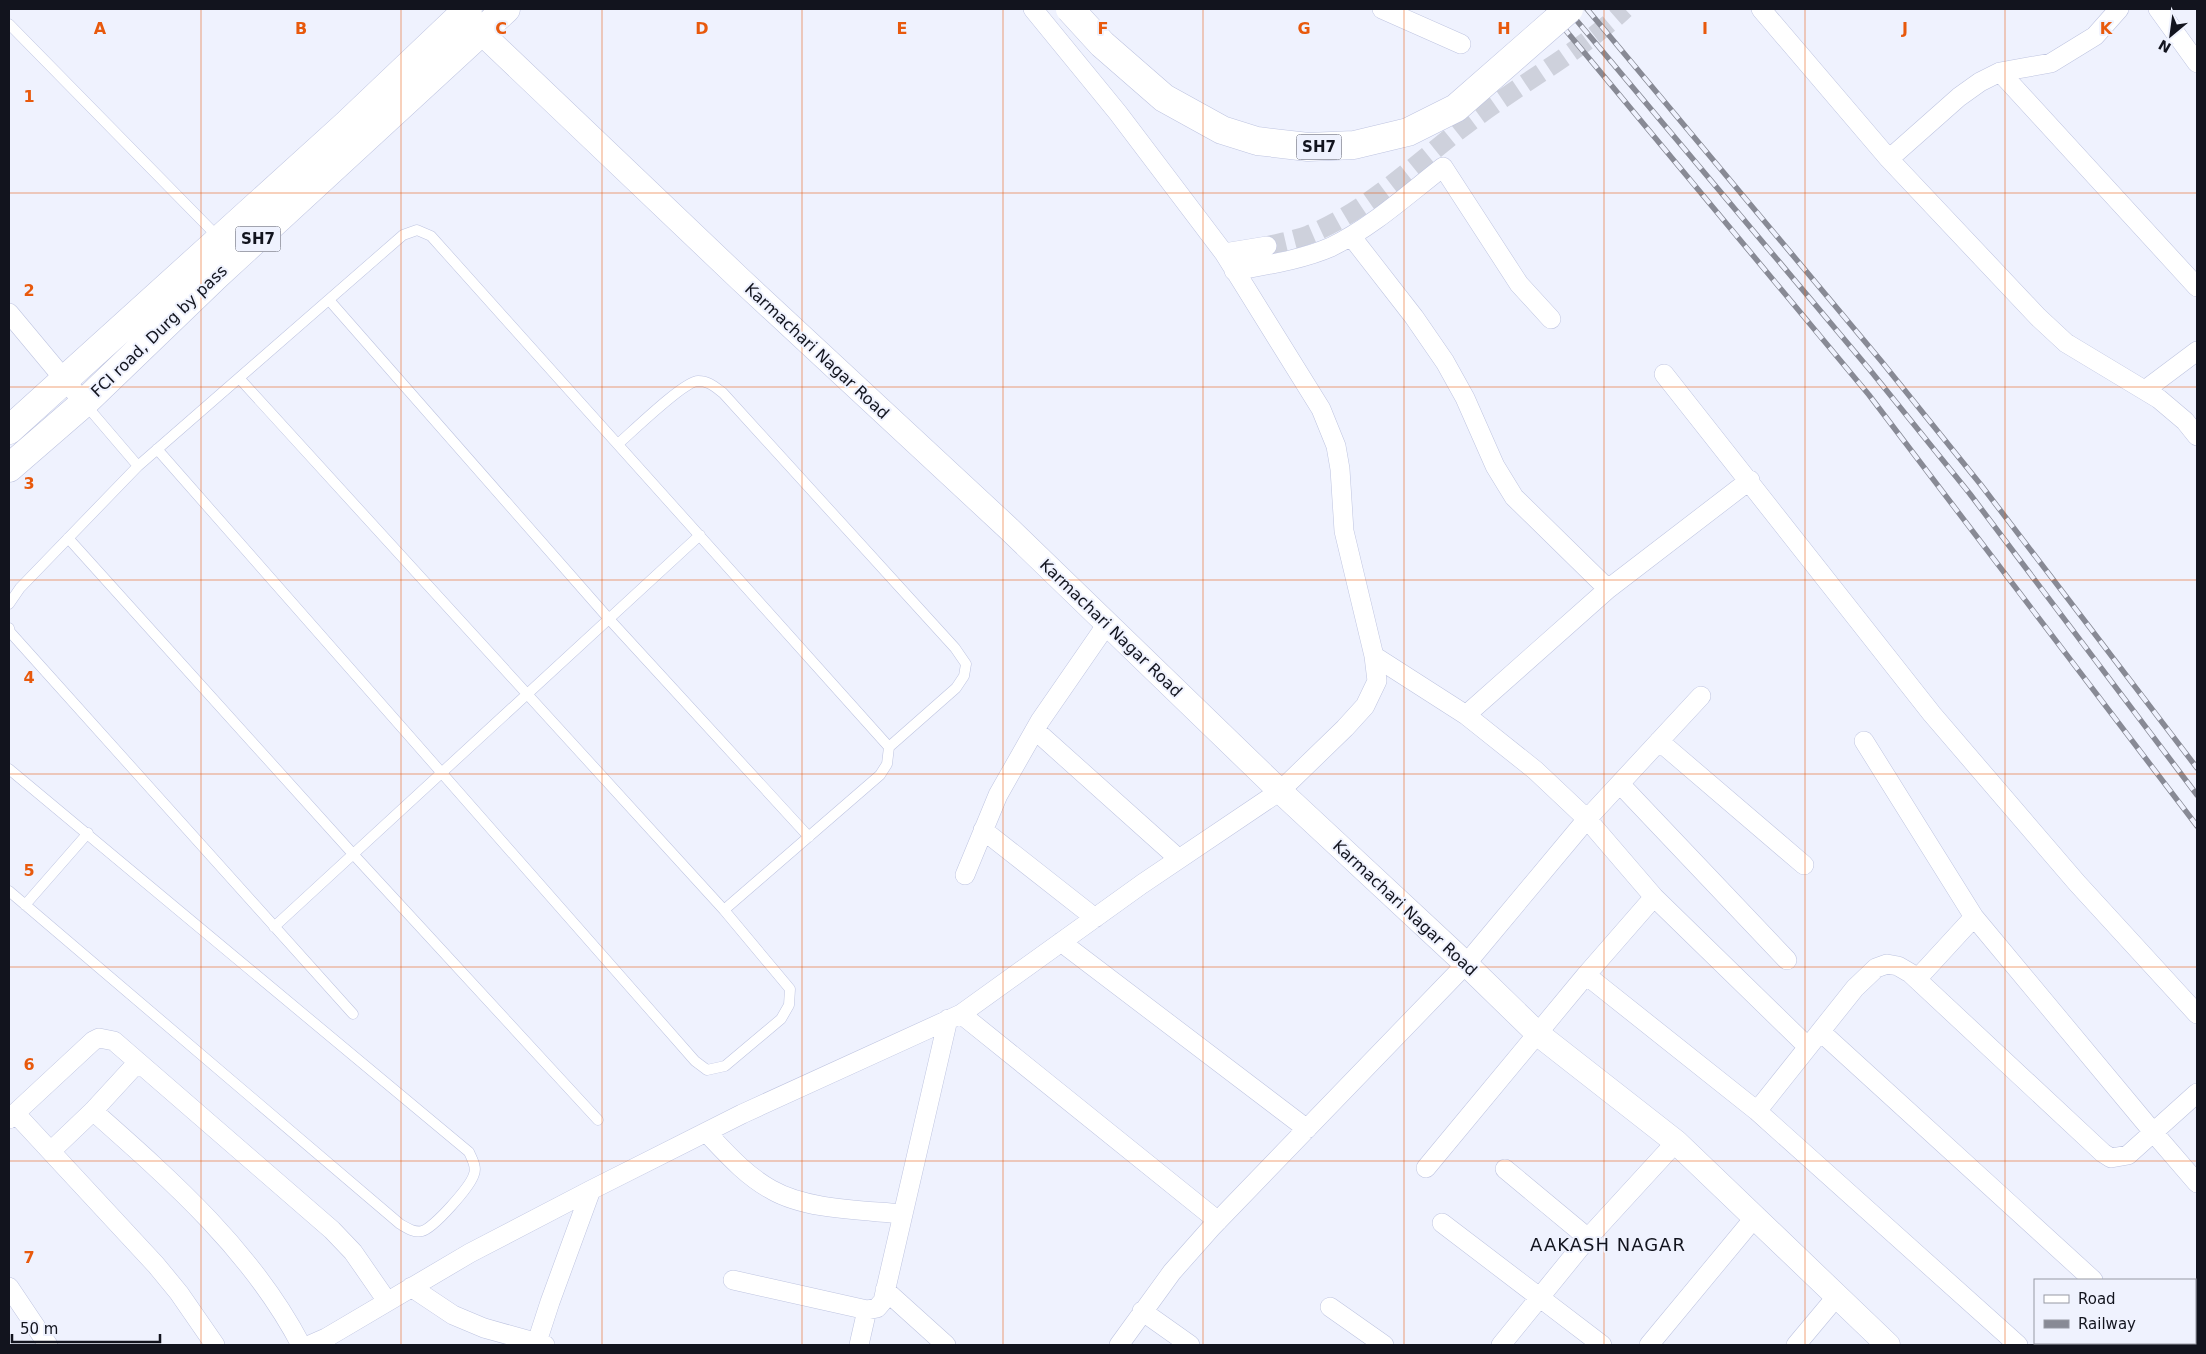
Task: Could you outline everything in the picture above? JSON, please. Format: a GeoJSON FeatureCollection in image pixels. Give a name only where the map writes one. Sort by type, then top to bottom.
{"type":"FeatureCollection","features":[{"type":"Feature","properties":{"kind":"main road","name":"FCI road, Durg by pass"},"geometry":{"type":"LineString","coordinates":[[9,468],[84,403],[229,248],[467,16],[506,9]]}},
{"type":"Feature","properties":{"kind":"main road","name":"SH7"},"geometry":{"type":"LineString","coordinates":[[1070,9],[1102,44],[1164,98],[1222,130],[1257,141],[1308,147],[1354,145],[1408,132],[1456,108],[1570,9]]}},
{"type":"Feature","properties":{"kind":"main road","name":"FCI road, Durg by pass"},"geometry":{"type":"LineString","coordinates":[[9,430],[64,379],[229,248]]}},
{"type":"Feature","properties":{"kind":"street"},"geometry":{"type":"LineString","coordinates":[[310,1345],[470,1253],[591,1190],[742,1114],[902,1043],[955,1017],[1179,859],[1280,791],[1365,706],[1377,681],[1374,656],[1344,532],[1340,469],[1336,446],[1321,409],[1224,254],[1118,113],[1033,9]]}},
{"type":"Feature","properties":{"kind":"street"},"geometry":{"type":"LineString","coordinates":[[1382,9],[1460,44]]}},
{"type":"Feature","properties":{"kind":"street"},"geometry":{"type":"LineString","coordinates":[[1762,9],[1889,158],[2038,318],[2066,343],[2159,399],[2185,421],[2197,436]]}},
{"type":"Feature","properties":{"kind":"street"},"geometry":{"type":"LineString","coordinates":[[1889,158],[1980,82],[2000,72],[2050,63],[2094,36],[2119,9]]}},
{"type":"Feature","properties":{"kind":"street"},"geometry":{"type":"LineString","coordinates":[[2158,9],[2197,63]]}},
{"type":"Feature","properties":{"kind":"street","name":"Karmachari Nagar Road"},"geometry":{"type":"LineString","coordinates":[[467,16],[748,287],[1007,527],[1280,791],[1466,964],[1538,1034],[1676,1142],[1888,1345]]}},
{"type":"Feature","properties":{"kind":"street"},"geometry":{"type":"LineString","coordinates":[[2000,72],[2197,286]]}},
{"type":"Feature","properties":{"kind":"street"},"geometry":{"type":"LineString","coordinates":[[1234,271],[1302,257],[1330,247],[1352,236],[1377,219],[1443,167],[1519,284],[1551,319]]}},
{"type":"Feature","properties":{"kind":"street"},"geometry":{"type":"LineString","coordinates":[[1352,236],[1414,317],[1445,362],[1465,398],[1495,466],[1514,497],[1608,589]]}},
{"type":"Feature","properties":{"kind":"street"},"geometry":{"type":"LineString","coordinates":[[1224,254],[1267,246]]}},
{"type":"Feature","properties":{"kind":"street"},"geometry":{"type":"LineString","coordinates":[[9,313],[84,403]]}},
{"type":"Feature","properties":{"kind":"street"},"geometry":{"type":"LineString","coordinates":[[2145,390],[2197,351]]}},
{"type":"Feature","properties":{"kind":"street"},"geometry":{"type":"LineString","coordinates":[[1664,374],[1750,480],[1932,714],[2077,883],[2197,1014]]}},
{"type":"Feature","properties":{"kind":"street"},"geometry":{"type":"LineString","coordinates":[[1466,715],[1608,589],[1750,480]]}},
{"type":"Feature","properties":{"kind":"street"},"geometry":{"type":"LineString","coordinates":[[965,875],[998,795],[1035,730],[1107,624]]}},
{"type":"Feature","properties":{"kind":"street"},"geometry":{"type":"LineString","coordinates":[[1374,656],[1466,715],[1535,770],[1588,819],[1654,897],[1808,1047]]}},
{"type":"Feature","properties":{"kind":"street"},"geometry":{"type":"LineString","coordinates":[[1119,1345],[1172,1272],[1218,1221],[1466,964],[1588,819],[1701,696]]}},
{"type":"Feature","properties":{"kind":"street"},"geometry":{"type":"LineString","coordinates":[[1035,730],[1179,859]]}},
{"type":"Feature","properties":{"kind":"street"},"geometry":{"type":"LineString","coordinates":[[1659,741],[1804,865]]}},
{"type":"Feature","properties":{"kind":"street"},"geometry":{"type":"LineString","coordinates":[[1864,741],[1974,917],[2197,1182]]}},
{"type":"Feature","properties":{"kind":"street"},"geometry":{"type":"LineString","coordinates":[[1620,784],[1787,960]]}},
{"type":"Feature","properties":{"kind":"street"},"geometry":{"type":"LineString","coordinates":[[983,830],[1095,918]]}},
{"type":"Feature","properties":{"kind":"street"},"geometry":{"type":"LineString","coordinates":[[1426,1168],[1586,974],[1654,897]]}},
{"type":"Feature","properties":{"kind":"street"},"geometry":{"type":"LineString","coordinates":[[1916,979],[1974,917]]}},
{"type":"Feature","properties":{"kind":"street"},"geometry":{"type":"LineString","coordinates":[[1061,942],[1307,1129]]}},
{"type":"Feature","properties":{"kind":"street"},"geometry":{"type":"LineString","coordinates":[[1757,1111],[1855,988],[1876,968],[1887,964],[1898,966],[1916,979],[2103,1153],[2111,1158],[2128,1156],[2197,1093]]}},
{"type":"Feature","properties":{"kind":"street"},"geometry":{"type":"LineString","coordinates":[[1586,974],[1757,1111],[2018,1345]]}},
{"type":"Feature","properties":{"kind":"street"},"geometry":{"type":"LineString","coordinates":[[733,1280],[867,1310],[877,1308],[883,1301],[903,1214],[955,1017]]}},
{"type":"Feature","properties":{"kind":"street"},"geometry":{"type":"LineString","coordinates":[[955,1017],[1218,1221]]}},
{"type":"Feature","properties":{"kind":"street"},"geometry":{"type":"LineString","coordinates":[[1821,1032],[2092,1279]]}},
{"type":"Feature","properties":{"kind":"street"},"geometry":{"type":"LineString","coordinates":[[215,1345],[179,1293],[51,1151],[12,1116],[93,1041],[99,1038],[114,1041],[332,1230],[353,1252],[387,1300]]}},
{"type":"Feature","properties":{"kind":"street"},"geometry":{"type":"LineString","coordinates":[[51,1151],[93,1111],[138,1062]]}},
{"type":"Feature","properties":{"kind":"street"},"geometry":{"type":"LineString","coordinates":[[93,1111],[183,1192],[222,1234],[272,1298],[301,1345]]}},
{"type":"Feature","properties":{"kind":"street"},"geometry":{"type":"LineString","coordinates":[[706,1132],[742,1169],[772,1190],[793,1199],[854,1210],[903,1214]]}},
{"type":"Feature","properties":{"kind":"street"},"geometry":{"type":"LineString","coordinates":[[1501,1345],[1588,1238],[1676,1142]]}},
{"type":"Feature","properties":{"kind":"street"},"geometry":{"type":"LineString","coordinates":[[1505,1170],[1588,1238]]}},
{"type":"Feature","properties":{"kind":"street"},"geometry":{"type":"LineString","coordinates":[[410,1287],[453,1315],[484,1328],[540,1345],[550,1302],[591,1190]]}},
{"type":"Feature","properties":{"kind":"street"},"geometry":{"type":"LineString","coordinates":[[1649,1345],[1755,1217]]}},
{"type":"Feature","properties":{"kind":"street"},"geometry":{"type":"LineString","coordinates":[[1442,1223],[1602,1345]]}},
{"type":"Feature","properties":{"kind":"street"},"geometry":{"type":"LineString","coordinates":[[9,1287],[48,1345]]}},
{"type":"Feature","properties":{"kind":"street"},"geometry":{"type":"LineString","coordinates":[[885,1290],[946,1345]]}},
{"type":"Feature","properties":{"kind":"street"},"geometry":{"type":"LineString","coordinates":[[1796,1345],[1837,1296]]}},
{"type":"Feature","properties":{"kind":"street"},"geometry":{"type":"LineString","coordinates":[[1330,1306],[1384,1345]]}},
{"type":"Feature","properties":{"kind":"street"},"geometry":{"type":"LineString","coordinates":[[859,1345],[867,1310]]}},
{"type":"Feature","properties":{"kind":"street"},"geometry":{"type":"LineString","coordinates":[[1142,1311],[1190,1345]]}},
{"type":"Feature","properties":{"kind":"street"},"geometry":{"type":"LineString","coordinates":[[340,1345],[346,1326]]}},
{"type":"Feature","properties":{"kind":"lane"},"geometry":{"type":"LineString","coordinates":[[9,24],[229,248]]}},
{"type":"Feature","properties":{"kind":"lane"},"geometry":{"type":"LineString","coordinates":[[9,604],[20,588],[138,466],[403,235],[417,230],[431,236],[889,747]]}},
{"type":"Feature","properties":{"kind":"lane"},"geometry":{"type":"LineString","coordinates":[[329,300],[609,618],[809,837]]}},
{"type":"Feature","properties":{"kind":"lane"},"geometry":{"type":"LineString","coordinates":[[157,449],[695,1061],[707,1070],[725,1066],[781,1020],[788,1006],[790,989],[724,910],[239,378]]}},
{"type":"Feature","properties":{"kind":"lane"},"geometry":{"type":"LineString","coordinates":[[618,444],[682,388],[696,381],[711,383],[723,393],[956,648],[966,664],[964,676],[956,688],[889,747],[887,764],[880,775],[724,910]]}},
{"type":"Feature","properties":{"kind":"lane"},"geometry":{"type":"LineString","coordinates":[[84,403],[138,466]]}},
{"type":"Feature","properties":{"kind":"lane"},"geometry":{"type":"LineString","coordinates":[[274,927],[440,772],[700,535]]}},
{"type":"Feature","properties":{"kind":"lane"},"geometry":{"type":"LineString","coordinates":[[68,538],[353,854],[598,1120]]}},
{"type":"Feature","properties":{"kind":"lane"},"geometry":{"type":"LineString","coordinates":[[9,628],[17,640],[353,1014]]}},
{"type":"Feature","properties":{"kind":"lane"},"geometry":{"type":"LineString","coordinates":[[9,768],[469,1152],[474,1161],[475,1173],[431,1227],[421,1232],[410,1230],[400,1224],[9,891]]}},
{"type":"Feature","properties":{"kind":"lane"},"geometry":{"type":"LineString","coordinates":[[25,905],[88,833]]}},
{"type":"Feature","properties":{"kind":"tunnel"},"geometry":{"type":"LineString","coordinates":[[1267,246],[1308,235],[1354,211],[1396,181],[1478,116],[1591,38],[1625,9]]}},
{"type":"Feature","properties":{"kind":"railway"},"geometry":{"type":"LineString","coordinates":[[1548,9],[1869,395],[2197,826]]}},
{"type":"Feature","properties":{"kind":"railway"},"geometry":{"type":"LineString","coordinates":[[1567,9],[1870,370],[1970,494],[2197,795]]}},
{"type":"Feature","properties":{"kind":"railway"},"geometry":{"type":"LineString","coordinates":[[1587,9],[1882,362],[1981,485],[2197,768]]}},
{"type":"Feature","properties":{"kind":"district","name":"AAKASH NAGAR"},"geometry":{"type":"Point","coordinates":[1608,1244]}}]}
